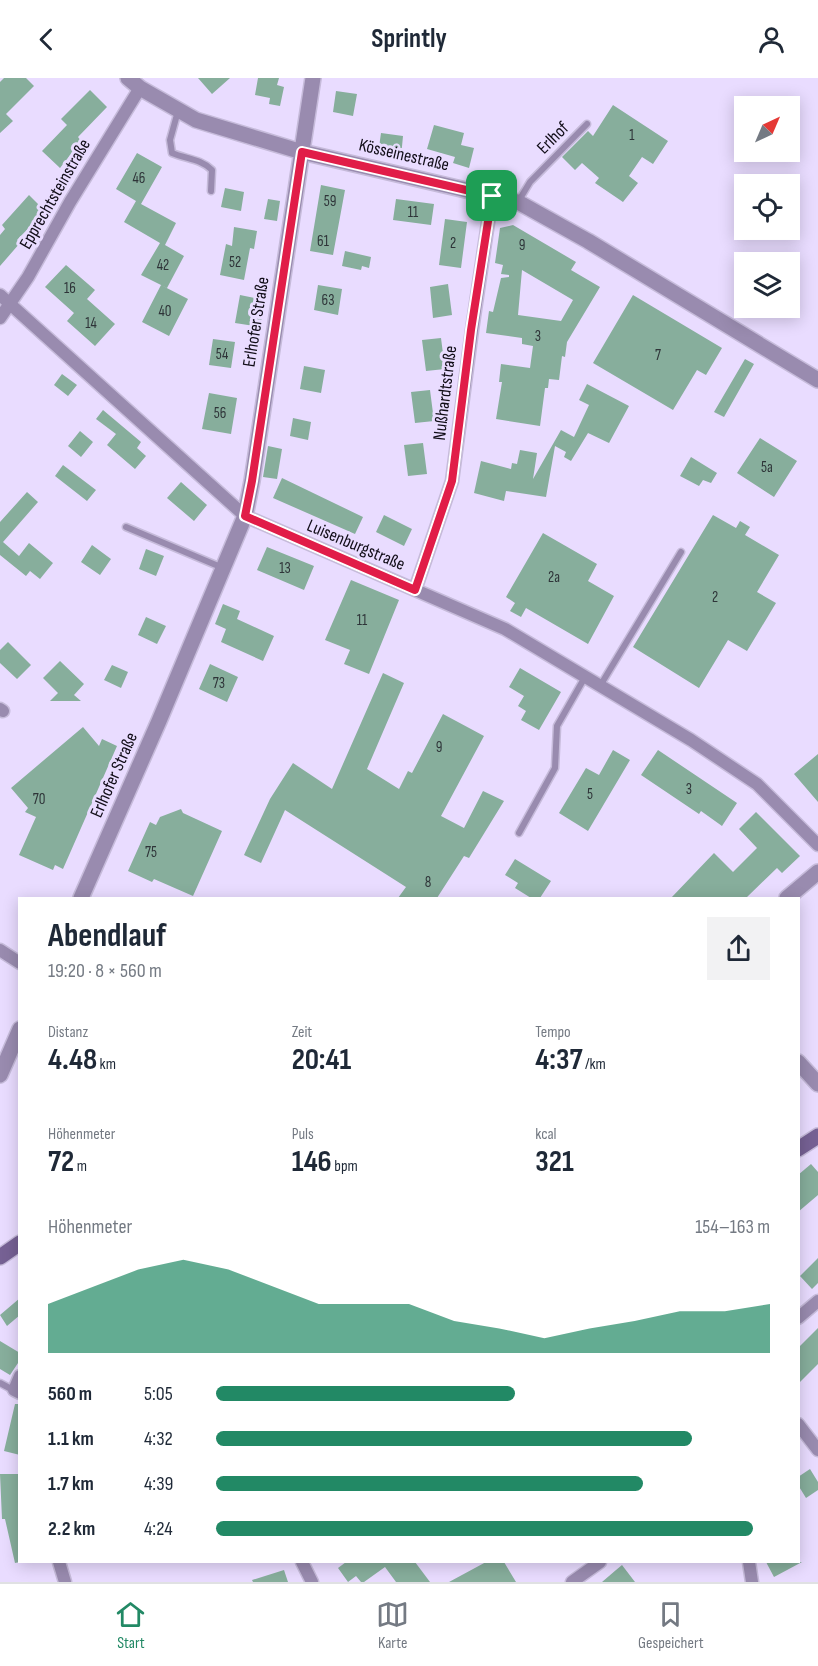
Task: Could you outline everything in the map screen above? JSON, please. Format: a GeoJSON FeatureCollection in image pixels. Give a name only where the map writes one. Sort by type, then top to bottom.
{"type":"FeatureCollection","features":[{"type":"Feature","properties":{"kind":"main road"},"geometry":{"type":"LineString","coordinates":[[800,1148],[818,1136]]}},
{"type":"Feature","properties":{"kind":"main road"},"geometry":{"type":"LineString","coordinates":[[0,1257],[18,1244]]}},
{"type":"Feature","properties":{"kind":"street","name":"Erlhofer Straße"},"geometry":{"type":"LineString","coordinates":[[83,897],[245,516],[313,78]]}},
{"type":"Feature","properties":{"kind":"street","name":"Kösseinestraße"},"geometry":{"type":"LineString","coordinates":[[134,83],[196,120],[302,152],[518,202],[598,247],[818,380]]}},
{"type":"Feature","properties":{"kind":"street","name":"Epprechtsteinstraße"},"geometry":{"type":"LineString","coordinates":[[0,318],[5,298],[28,277],[134,83]]}},
{"type":"Feature","properties":{"kind":"street","name":"Nußhardtstraße"},"geometry":{"type":"LineString","coordinates":[[415,590],[452,481],[471,330],[492,196]]}},
{"type":"Feature","properties":{"kind":"street","name":"Luisenburgstraße"},"geometry":{"type":"LineString","coordinates":[[5,298],[245,516],[505,629],[692,740],[757,784],[818,845]]}},
{"type":"Feature","properties":{"kind":"street"},"geometry":{"type":"LineString","coordinates":[[788,897],[818,872]]}},
{"type":"Feature","properties":{"kind":"street"},"geometry":{"type":"LineString","coordinates":[[0,950],[18,962]]}},
{"type":"Feature","properties":{"kind":"street"},"geometry":{"type":"LineString","coordinates":[[0,1075],[18,1034]]}},
{"type":"Feature","properties":{"kind":"street"},"geometry":{"type":"LineString","coordinates":[[800,1064],[818,1084]]}},
{"type":"Feature","properties":{"kind":"street"},"geometry":{"type":"LineString","coordinates":[[800,1316],[818,1301]]}},
{"type":"Feature","properties":{"kind":"street"},"geometry":{"type":"LineString","coordinates":[[800,1427],[818,1450]]}},
{"type":"Feature","properties":{"kind":"street"},"geometry":{"type":"LineString","coordinates":[[58,1563],[65,1582]]}},
{"type":"Feature","properties":{"kind":"street"},"geometry":{"type":"LineString","coordinates":[[302,1563],[312,1582]]}},
{"type":"Feature","properties":{"kind":"street"},"geometry":{"type":"LineString","coordinates":[[572,1582],[599,1563]]}},
{"type":"Feature","properties":{"kind":"street"},"geometry":{"type":"LineString","coordinates":[[749,1563],[752,1582]]}},
{"type":"Feature","properties":{"kind":"lane"},"geometry":{"type":"LineString","coordinates":[[178,110],[170,140],[172,153],[205,163],[212,170],[211,191]]}},
{"type":"Feature","properties":{"kind":"lane","name":"Erlhof"},"geometry":{"type":"LineString","coordinates":[[518,202],[530,182],[587,124]]}},
{"type":"Feature","properties":{"kind":"lane"},"geometry":{"type":"LineString","coordinates":[[126,527],[223,568]]}},
{"type":"Feature","properties":{"kind":"lane"},"geometry":{"type":"LineString","coordinates":[[600,686],[681,552]]}},
{"type":"Feature","properties":{"kind":"lane"},"geometry":{"type":"LineString","coordinates":[[519,833],[555,768],[557,726],[585,677]]}},
{"type":"Feature","properties":{"kind":"lane"},"geometry":{"type":"LineString","coordinates":[[0,1383],[17,1392]]}},
{"type":"Feature","properties":{"kind":"building"},"geometry":{"type":"Polygon","coordinates":[[[4,78],[26,78],[34,86],[6,114],[13,121],[0,133],[0,82],[4,78]]]}},
{"type":"Feature","properties":{"kind":"building"},"geometry":{"type":"Polygon","coordinates":[[[198,78],[230,78],[212,94],[198,78]]]}},
{"type":"Feature","properties":{"kind":"building"},"geometry":{"type":"Polygon","coordinates":[[[258,78],[279,78],[277,85],[284,87],[280,106],[269,104],[270,98],[255,95],[258,78]]]}},
{"type":"Feature","properties":{"kind":"building"},"geometry":{"type":"Polygon","coordinates":[[[90,90],[107,107],[78,137],[81,141],[60,168],[42,151],[67,125],[61,119],[90,90]]]}},
{"type":"Feature","properties":{"kind":"building"},"geometry":{"type":"Polygon","coordinates":[[[336,91],[357,94],[353,116],[333,112],[336,91]]]}},
{"type":"Feature","properties":{"kind":"building"},"geometry":{"type":"Polygon","coordinates":[[[613,105],[668,141],[653,164],[642,157],[629,176],[638,183],[623,202],[595,183],[599,178],[582,163],[575,170],[562,157],[588,131],[593,136],[613,105]]]}},
{"type":"Feature","properties":{"kind":"building"},"geometry":{"type":"Polygon","coordinates":[[[434,125],[464,133],[461,145],[474,148],[469,168],[453,163],[455,157],[427,149],[434,125]]]}},
{"type":"Feature","properties":{"kind":"building"},"geometry":{"type":"Polygon","coordinates":[[[381,133],[403,136],[401,157],[378,154],[381,133]]]}},
{"type":"Feature","properties":{"kind":"building"},"geometry":{"type":"Polygon","coordinates":[[[137,153],[162,167],[141,204],[176,223],[165,245],[184,256],[167,288],[141,275],[160,243],[124,222],[136,201],[116,189],[137,153]]]}},
{"type":"Feature","properties":{"kind":"building"},"geometry":{"type":"Polygon","coordinates":[[[321,185],[345,190],[333,255],[310,251],[321,185]]]}},
{"type":"Feature","properties":{"kind":"building"},"geometry":{"type":"Polygon","coordinates":[[[225,188],[244,192],[241,211],[221,207],[225,188]]]}},
{"type":"Feature","properties":{"kind":"building"},"geometry":{"type":"Polygon","coordinates":[[[29,195],[45,211],[17,240],[20,243],[0,266],[0,235],[5,229],[2,225],[29,195]]]}},
{"type":"Feature","properties":{"kind":"building"},"geometry":{"type":"Polygon","coordinates":[[[268,199],[280,201],[277,221],[264,219],[268,199]]]}},
{"type":"Feature","properties":{"kind":"building"},"geometry":{"type":"Polygon","coordinates":[[[396,199],[434,204],[431,225],[393,220],[396,199]]]}},
{"type":"Feature","properties":{"kind":"building"},"geometry":{"type":"Polygon","coordinates":[[[445,219],[467,222],[461,268],[439,265],[445,219]]]}},
{"type":"Feature","properties":{"kind":"building"},"geometry":{"type":"Polygon","coordinates":[[[513,225],[576,262],[571,270],[600,287],[567,342],[565,357],[562,356],[559,380],[549,379],[548,388],[545,388],[540,426],[496,419],[502,382],[499,382],[501,364],[530,368],[533,346],[522,344],[522,338],[486,333],[489,311],[493,312],[501,278],[509,277],[509,275],[501,274],[503,265],[495,263],[500,228],[513,225]],[[522,270],[518,315],[561,321],[573,300],[522,270]]]}},
{"type":"Feature","properties":{"kind":"building"},"geometry":{"type":"Polygon","coordinates":[[[234,227],[257,231],[254,249],[250,248],[244,280],[220,275],[226,244],[232,246],[234,227]]]}},
{"type":"Feature","properties":{"kind":"building"},"geometry":{"type":"Polygon","coordinates":[[[345,251],[371,257],[369,268],[362,266],[361,270],[342,266],[345,251]]]}},
{"type":"Feature","properties":{"kind":"building"},"geometry":{"type":"Polygon","coordinates":[[[66,265],[95,290],[87,299],[115,324],[95,346],[67,321],[74,313],[45,287],[66,265]]]}},
{"type":"Feature","properties":{"kind":"building"},"geometry":{"type":"Polygon","coordinates":[[[448,284],[452,315],[433,318],[430,287],[448,284]]]}},
{"type":"Feature","properties":{"kind":"building"},"geometry":{"type":"Polygon","coordinates":[[[161,285],[188,299],[169,336],[142,322],[161,285]]]}},
{"type":"Feature","properties":{"kind":"building"},"geometry":{"type":"Polygon","coordinates":[[[318,285],[342,289],[338,315],[314,310],[318,285]]]}},
{"type":"Feature","properties":{"kind":"building"},"geometry":{"type":"Polygon","coordinates":[[[240,295],[265,300],[260,327],[235,323],[240,295]]]}},
{"type":"Feature","properties":{"kind":"building"},"geometry":{"type":"Polygon","coordinates":[[[633,295],[722,348],[706,375],[697,370],[673,410],[593,363],[633,295]]]}},
{"type":"Feature","properties":{"kind":"building"},"geometry":{"type":"Polygon","coordinates":[[[441,338],[445,369],[426,371],[422,340],[441,338]]]}},
{"type":"Feature","properties":{"kind":"building"},"geometry":{"type":"Polygon","coordinates":[[[213,339],[235,342],[231,368],[209,365],[213,339]]]}},
{"type":"Feature","properties":{"kind":"building"},"geometry":{"type":"Polygon","coordinates":[[[745,359],[754,364],[724,417],[714,412],[745,359]]]}},
{"type":"Feature","properties":{"kind":"building"},"geometry":{"type":"Polygon","coordinates":[[[304,366],[325,370],[321,393],[300,389],[304,366]]]}},
{"type":"Feature","properties":{"kind":"building"},"geometry":{"type":"Polygon","coordinates":[[[62,374],[77,385],[68,396],[54,385],[62,374]]]}},
{"type":"Feature","properties":{"kind":"building"},"geometry":{"type":"Polygon","coordinates":[[[587,384],[629,406],[609,443],[588,433],[571,461],[564,457],[566,452],[555,446],[546,497],[506,491],[504,501],[474,493],[481,461],[511,469],[512,463],[517,464],[520,450],[537,453],[533,479],[561,430],[574,437],[589,405],[579,400],[587,384]]]}},
{"type":"Feature","properties":{"kind":"building"},"geometry":{"type":"Polygon","coordinates":[[[430,390],[434,421],[415,423],[411,392],[430,390]]]}},
{"type":"Feature","properties":{"kind":"building"},"geometry":{"type":"Polygon","coordinates":[[[209,393],[237,398],[231,434],[202,429],[209,393]]]}},
{"type":"Feature","properties":{"kind":"building"},"geometry":{"type":"Polygon","coordinates":[[[103,410],[141,442],[137,448],[146,456],[135,469],[107,445],[116,434],[96,419],[103,410]]]}},
{"type":"Feature","properties":{"kind":"building"},"geometry":{"type":"Polygon","coordinates":[[[293,418],[311,422],[308,440],[290,436],[293,418]]]}},
{"type":"Feature","properties":{"kind":"building"},"geometry":{"type":"Polygon","coordinates":[[[80,431],[93,442],[81,457],[68,446],[80,431]]]}},
{"type":"Feature","properties":{"kind":"building"},"geometry":{"type":"Polygon","coordinates":[[[760,438],[797,461],[774,497],[737,473],[760,438]]]}},
{"type":"Feature","properties":{"kind":"building"},"geometry":{"type":"Polygon","coordinates":[[[423,443],[427,474],[408,476],[404,445],[423,443]]]}},
{"type":"Feature","properties":{"kind":"building"},"geometry":{"type":"Polygon","coordinates":[[[268,446],[282,449],[277,479],[263,477],[268,446]]]}},
{"type":"Feature","properties":{"kind":"building"},"geometry":{"type":"Polygon","coordinates":[[[691,457],[717,473],[711,483],[703,480],[699,486],[680,476],[691,457]]]}},
{"type":"Feature","properties":{"kind":"building"},"geometry":{"type":"Polygon","coordinates":[[[63,465],[96,490],[87,501],[55,476],[63,465]]]}},
{"type":"Feature","properties":{"kind":"building"},"geometry":{"type":"Polygon","coordinates":[[[282,478],[363,517],[355,534],[273,498],[282,478]]]}},
{"type":"Feature","properties":{"kind":"building"},"geometry":{"type":"Polygon","coordinates":[[[181,482],[207,505],[194,521],[167,498],[181,482]]]}},
{"type":"Feature","properties":{"kind":"building"},"geometry":{"type":"Polygon","coordinates":[[[27,492],[38,502],[3,542],[19,556],[29,543],[53,563],[40,579],[30,571],[26,576],[0,555],[0,522],[27,492]]]}},
{"type":"Feature","properties":{"kind":"building"},"geometry":{"type":"Polygon","coordinates":[[[384,515],[412,529],[404,546],[376,532],[384,515]]]}},
{"type":"Feature","properties":{"kind":"building"},"geometry":{"type":"Polygon","coordinates":[[[713,515],[736,528],[740,521],[750,527],[745,535],[779,555],[757,592],[776,603],[747,651],[728,640],[699,688],[633,647],[713,515]]]}},
{"type":"Feature","properties":{"kind":"building"},"geometry":{"type":"Polygon","coordinates":[[[543,533],[597,564],[588,581],[614,596],[588,644],[526,608],[521,617],[510,611],[515,603],[506,597],[543,533]]]}},
{"type":"Feature","properties":{"kind":"building"},"geometry":{"type":"Polygon","coordinates":[[[92,545],[111,559],[100,575],[81,562],[92,545]]]}},
{"type":"Feature","properties":{"kind":"building"},"geometry":{"type":"Polygon","coordinates":[[[267,547],[314,566],[304,590],[257,570],[267,547]]]}},
{"type":"Feature","properties":{"kind":"building"},"geometry":{"type":"Polygon","coordinates":[[[146,549],[164,556],[156,576],[139,569],[146,549]]]}},
{"type":"Feature","properties":{"kind":"building"},"geometry":{"type":"Polygon","coordinates":[[[351,580],[399,600],[369,674],[344,664],[350,650],[325,640],[351,580]]]}},
{"type":"Feature","properties":{"kind":"building"},"geometry":{"type":"Polygon","coordinates":[[[223,604],[240,611],[237,619],[274,636],[263,661],[221,642],[226,629],[215,624],[223,604]]]}},
{"type":"Feature","properties":{"kind":"building"},"geometry":{"type":"Polygon","coordinates":[[[146,617],[166,626],[157,644],[138,635],[146,617]]]}},
{"type":"Feature","properties":{"kind":"building"},"geometry":{"type":"Polygon","coordinates":[[[8,642],[31,665],[17,679],[0,663],[0,650],[8,642]]]}},
{"type":"Feature","properties":{"kind":"building"},"geometry":{"type":"Polygon","coordinates":[[[60,661],[84,684],[74,695],[81,701],[50,701],[58,693],[43,678],[60,661]]]}},
{"type":"Feature","properties":{"kind":"building"},"geometry":{"type":"Polygon","coordinates":[[[210,664],[238,677],[227,702],[199,689],[210,664]]]}},
{"type":"Feature","properties":{"kind":"building"},"geometry":{"type":"Polygon","coordinates":[[[112,665],[128,672],[121,688],[104,680],[112,665]]]}},
{"type":"Feature","properties":{"kind":"building"},"geometry":{"type":"Polygon","coordinates":[[[520,668],[561,692],[539,730],[521,720],[526,711],[518,706],[524,696],[509,687],[520,668]]]}},
{"type":"Feature","properties":{"kind":"building"},"geometry":{"type":"Polygon","coordinates":[[[383,673],[404,683],[367,769],[399,789],[408,771],[412,773],[443,714],[484,736],[441,816],[464,828],[483,791],[504,801],[469,858],[464,856],[438,897],[399,897],[406,887],[285,810],[261,863],[244,855],[270,799],[293,763],[332,789],[383,673]]]}},
{"type":"Feature","properties":{"kind":"building"},"geometry":{"type":"Polygon","coordinates":[[[83,727],[99,746],[102,739],[117,746],[63,869],[55,865],[53,870],[19,855],[36,817],[25,812],[28,808],[11,788],[83,727]]]}},
{"type":"Feature","properties":{"kind":"building"},"geometry":{"type":"Polygon","coordinates":[[[613,750],[630,760],[588,831],[559,813],[586,768],[599,775],[613,750]]]}},
{"type":"Feature","properties":{"kind":"building"},"geometry":{"type":"Polygon","coordinates":[[[658,750],[737,803],[722,826],[701,811],[699,814],[641,775],[658,750]]]}},
{"type":"Feature","properties":{"kind":"building"},"geometry":{"type":"Polygon","coordinates":[[[818,754],[818,802],[794,774],[818,754]]]}},
{"type":"Feature","properties":{"kind":"building"},"geometry":{"type":"Polygon","coordinates":[[[181,809],[183,813],[222,831],[193,896],[154,879],[152,882],[128,871],[150,822],[156,825],[160,817],[181,809]]]}},
{"type":"Feature","properties":{"kind":"building"},"geometry":{"type":"Polygon","coordinates":[[[756,812],[800,856],[782,873],[777,868],[747,897],[672,897],[714,853],[733,872],[757,848],[739,829],[756,812]]]}},
{"type":"Feature","properties":{"kind":"building"},"geometry":{"type":"Polygon","coordinates":[[[515,859],[551,881],[541,897],[529,897],[515,888],[518,883],[505,875],[515,859]]]}},
{"type":"Feature","properties":{"kind":"building"},"geometry":{"type":"Polygon","coordinates":[[[811,1164],[818,1172],[818,1195],[800,1210],[800,1173],[811,1164]]]}},
{"type":"Feature","properties":{"kind":"building"},"geometry":{"type":"Polygon","coordinates":[[[818,1258],[818,1283],[812,1289],[800,1276],[818,1258]]]}},
{"type":"Feature","properties":{"kind":"building"},"geometry":{"type":"Polygon","coordinates":[[[18,1300],[18,1317],[7,1326],[0,1315],[18,1300]]]}},
{"type":"Feature","properties":{"kind":"building"},"geometry":{"type":"Polygon","coordinates":[[[818,1328],[818,1364],[800,1382],[800,1346],[818,1328]]]}},
{"type":"Feature","properties":{"kind":"building"},"geometry":{"type":"Polygon","coordinates":[[[0,1341],[18,1352],[18,1363],[10,1375],[0,1369],[0,1341]]]}},
{"type":"Feature","properties":{"kind":"building"},"geometry":{"type":"Polygon","coordinates":[[[15,1404],[18,1404],[18,1454],[4,1451],[15,1404]]]}},
{"type":"Feature","properties":{"kind":"building"},"geometry":{"type":"Polygon","coordinates":[[[810,1469],[818,1482],[818,1490],[806,1498],[800,1488],[800,1476],[810,1469]]]}},
{"type":"Feature","properties":{"kind":"building"},"geometry":{"type":"Polygon","coordinates":[[[0,1474],[18,1474],[18,1562],[15,1563],[5,1519],[2,1519],[0,1474]]]}},
{"type":"Feature","properties":{"kind":"building"},"geometry":{"type":"Polygon","coordinates":[[[802,1562],[774,1577],[767,1563],[802,1562]]]}},
{"type":"Feature","properties":{"kind":"building"},"geometry":{"type":"Polygon","coordinates":[[[345,1563],[416,1563],[430,1582],[396,1582],[385,1567],[364,1582],[356,1576],[348,1582],[338,1568],[345,1563]]]}},
{"type":"Feature","properties":{"kind":"building"},"geometry":{"type":"Polygon","coordinates":[[[484,1563],[505,1563],[516,1582],[449,1582],[484,1563]]]}},
{"type":"Feature","properties":{"kind":"building"},"geometry":{"type":"Polygon","coordinates":[[[622,1565],[635,1582],[602,1582],[616,1570],[622,1565]]]}},
{"type":"Feature","properties":{"kind":"building"},"geometry":{"type":"Polygon","coordinates":[[[284,1570],[288,1582],[253,1582],[252,1580],[284,1570]]]}},
{"type":"Feature","properties":{"kind":"route"},"geometry":{"type":"LineString","coordinates":[[302,152],[398,172],[492,196],[471,330],[452,481],[415,590],[245,516],[302,152]]}}]}
